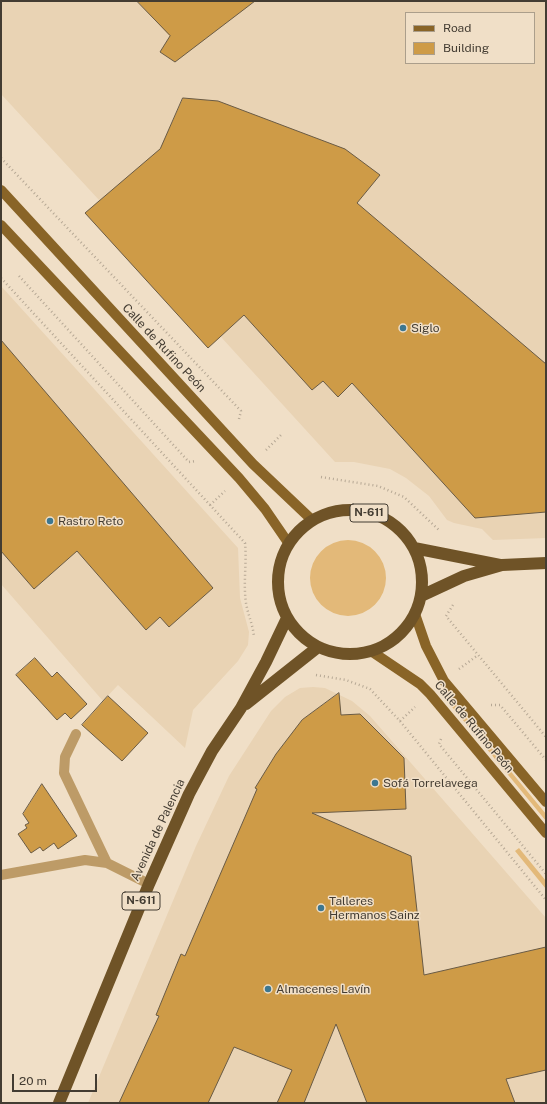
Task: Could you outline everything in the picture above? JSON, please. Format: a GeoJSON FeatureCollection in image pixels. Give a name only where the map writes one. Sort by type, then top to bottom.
{"type":"FeatureCollection","features":[{"type":"Feature","properties":{"kind":"highway","name":"N-611"},"geometry":{"type":"LineString","coordinates":[[357,509],[380,516],[400,529],[414,548],[422,571],[422,596],[416,614],[404,630],[390,643],[371,651],[353,654],[336,653],[318,647],[301,635],[287,618],[280,600],[278,581],[281,562],[289,544],[299,530],[312,520],[334,511],[357,509]]}},
{"type":"Feature","properties":{"kind":"highway"},"geometry":{"type":"LineString","coordinates":[[414,548],[502,565],[546,563]]}},
{"type":"Feature","properties":{"kind":"highway"},"geometry":{"type":"LineString","coordinates":[[422,596],[464,576],[502,565]]}},
{"type":"Feature","properties":{"kind":"highway","name":"Avenida de Palencia"},"geometry":{"type":"LineString","coordinates":[[59,1103],[149,884],[189,794],[212,751],[241,708],[266,662],[287,618]]}},
{"type":"Feature","properties":{"kind":"highway","name":"Avenida de Palencia"},"geometry":{"type":"LineString","coordinates":[[241,708],[318,647]]}},
{"type":"Feature","properties":{"kind":"main road","name":"Calle de Rufino Peón"},"geometry":{"type":"LineString","coordinates":[[1,190],[234,443],[312,520]]}},
{"type":"Feature","properties":{"kind":"main road"},"geometry":{"type":"LineString","coordinates":[[1,225],[266,509],[289,544]]}},
{"type":"Feature","properties":{"kind":"main road","name":"Calle de Rufino Peón"},"geometry":{"type":"LineString","coordinates":[[416,614],[426,646],[444,681],[546,802]]}},
{"type":"Feature","properties":{"kind":"main road","name":"Calle de Rufino Peón"},"geometry":{"type":"LineString","coordinates":[[371,651],[420,684],[546,833]]}},
{"type":"Feature","properties":{"kind":"street"},"geometry":{"type":"LineString","coordinates":[[76,734],[65,757],[64,773],[107,863]]}},
{"type":"Feature","properties":{"kind":"street"},"geometry":{"type":"LineString","coordinates":[[1,875],[85,860],[107,863],[149,884]]}},
{"type":"Feature","properties":{"kind":"path"},"geometry":{"type":"LineString","coordinates":[[1,158],[241,411],[234,443]]}},
{"type":"Feature","properties":{"kind":"path"},"geometry":{"type":"LineString","coordinates":[[17,274],[189,462],[219,457]]}},
{"type":"Feature","properties":{"kind":"path"},"geometry":{"type":"LineString","coordinates":[[1,278],[244,543],[247,561],[244,579],[246,604],[253,629],[254,642]]}},
{"type":"Feature","properties":{"kind":"path"},"geometry":{"type":"LineString","coordinates":[[314,675],[346,680],[370,689],[400,721],[546,900]]}},
{"type":"Feature","properties":{"kind":"path"},"geometry":{"type":"LineString","coordinates":[[466,706],[500,705],[546,760]]}},
{"type":"Feature","properties":{"kind":"path"},"geometry":{"type":"LineString","coordinates":[[450,718],[439,744],[546,874]]}},
{"type":"Feature","properties":{"kind":"shaded area"},"geometry":{"type":"Polygon","coordinates":[[[1,1],[546,1],[546,538],[493,540],[482,529],[447,520],[429,496],[406,478],[390,469],[354,462],[335,462],[221,337],[208,348],[85,213],[99,200],[1,94],[1,1]]]}},
{"type":"Feature","properties":{"kind":"shaded area"},"geometry":{"type":"Polygon","coordinates":[[[1,286],[238,548],[240,598],[249,632],[248,645],[238,661],[193,710],[185,748],[118,685],[103,701],[1,584],[1,286]]]}},
{"type":"Feature","properties":{"kind":"shaded area"},"geometry":{"type":"Polygon","coordinates":[[[341,540],[355,540],[369,546],[380,557],[386,571],[386,585],[383,593],[375,605],[369,610],[355,616],[341,616],[327,610],[316,599],[310,585],[310,571],[316,557],[327,546],[341,540]]]}},
{"type":"Feature","properties":{"kind":"shaded area"},"geometry":{"type":"Polygon","coordinates":[[[300,688],[325,688],[352,701],[370,716],[546,918],[546,1103],[88,1103],[196,846],[229,776],[271,711],[285,697],[300,688]]]}},
{"type":"Feature","properties":{"kind":"shaded area"},"geometry":{"type":"Polygon","coordinates":[[[447,694],[546,814],[546,821],[444,697],[447,694]]]}},
{"type":"Feature","properties":{"kind":"shaded area"},"geometry":{"type":"Polygon","coordinates":[[[519,848],[546,881],[546,889],[515,851],[519,848]]]}},
{"type":"Feature","properties":{"kind":"building"},"geometry":{"type":"Polygon","coordinates":[[[137,1],[255,1],[175,62],[160,52],[170,36],[137,1]]]}},
{"type":"Feature","properties":{"kind":"building"},"geometry":{"type":"Polygon","coordinates":[[[183,98],[218,101],[345,149],[380,175],[357,203],[546,364],[546,512],[475,518],[352,383],[338,397],[323,381],[312,390],[244,315],[208,348],[85,213],[160,149],[183,98]]]}},
{"type":"Feature","properties":{"kind":"building"},"geometry":{"type":"Polygon","coordinates":[[[1,340],[213,588],[169,627],[160,617],[146,630],[77,551],[34,589],[1,551],[1,340]]]}},
{"type":"Feature","properties":{"kind":"building"},"geometry":{"type":"Polygon","coordinates":[[[35,658],[52,677],[57,672],[87,704],[71,719],[65,713],[57,720],[16,675],[35,658]]]}},
{"type":"Feature","properties":{"kind":"building"},"geometry":{"type":"Polygon","coordinates":[[[339,693],[341,715],[360,714],[404,758],[406,809],[312,813],[411,856],[424,975],[546,947],[546,1070],[506,1079],[515,1103],[367,1103],[336,1024],[304,1103],[277,1103],[292,1070],[234,1047],[208,1103],[119,1103],[159,1016],[156,1015],[181,954],[185,956],[257,789],[255,788],[276,754],[302,720],[339,693]]]}},
{"type":"Feature","properties":{"kind":"building"},"geometry":{"type":"Polygon","coordinates":[[[108,696],[148,733],[122,761],[82,725],[108,696]]]}},
{"type":"Feature","properties":{"kind":"building"},"geometry":{"type":"Polygon","coordinates":[[[42,784],[77,836],[58,849],[54,843],[43,851],[40,847],[31,853],[18,834],[27,828],[25,825],[29,823],[23,814],[42,784]]]}},
{"type":"Feature","properties":{"kind":"place","name":"Siglo"},"geometry":{"type":"Point","coordinates":[403,328]}},
{"type":"Feature","properties":{"kind":"place","name":"Rastro Reto"},"geometry":{"type":"Point","coordinates":[50,521]}},
{"type":"Feature","properties":{"kind":"place","name":"Sofá Torrelavega"},"geometry":{"type":"Point","coordinates":[375,783]}},
{"type":"Feature","properties":{"kind":"place","name":"Talleres Hermanos Sainz"},"geometry":{"type":"Point","coordinates":[321,908]}},
{"type":"Feature","properties":{"kind":"place","name":"Almacenes Lavín"},"geometry":{"type":"Point","coordinates":[268,989]}}]}
